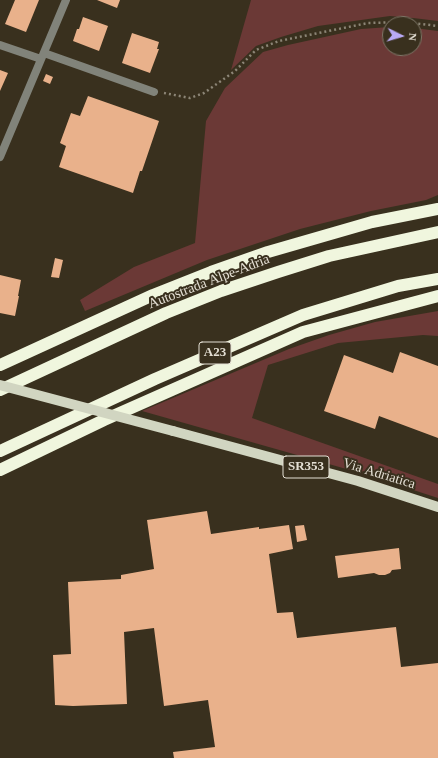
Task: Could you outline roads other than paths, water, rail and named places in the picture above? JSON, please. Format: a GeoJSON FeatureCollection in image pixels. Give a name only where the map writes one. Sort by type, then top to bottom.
{"type":"FeatureCollection","features":[{"type":"Feature","properties":{"kind":"highway","name":"Autostrada Alpe-Adria"},"geometry":{"type":"LineString","coordinates":[[0,365],[153,295],[253,257],[372,222],[438,209]]}},
{"type":"Feature","properties":{"kind":"highway","name":"Autostrada Alpe-Adria"},"geometry":{"type":"LineString","coordinates":[[0,390],[166,313],[222,291],[329,256],[438,232]]}},
{"type":"Feature","properties":{"kind":"highway","name":"A23"},"geometry":{"type":"LineString","coordinates":[[0,451],[155,379],[303,314],[398,286],[438,279]]}},
{"type":"Feature","properties":{"kind":"highway","name":"A23"},"geometry":{"type":"LineString","coordinates":[[0,470],[104,420],[303,332],[438,296]]}},
{"type":"Feature","properties":{"kind":"highway","name":"A23"},"geometry":{"type":"LineString","coordinates":[[395,307],[438,304]]}},
{"type":"Feature","properties":{"kind":"main road","name":"Via Adriatica"},"geometry":{"type":"LineString","coordinates":[[0,385],[358,481],[438,507]]}},
{"type":"Feature","properties":{"kind":"street"},"geometry":{"type":"LineString","coordinates":[[0,157],[66,0]]}},
{"type":"Feature","properties":{"kind":"street"},"geometry":{"type":"LineString","coordinates":[[0,45],[42,56],[154,92]]}}]}
